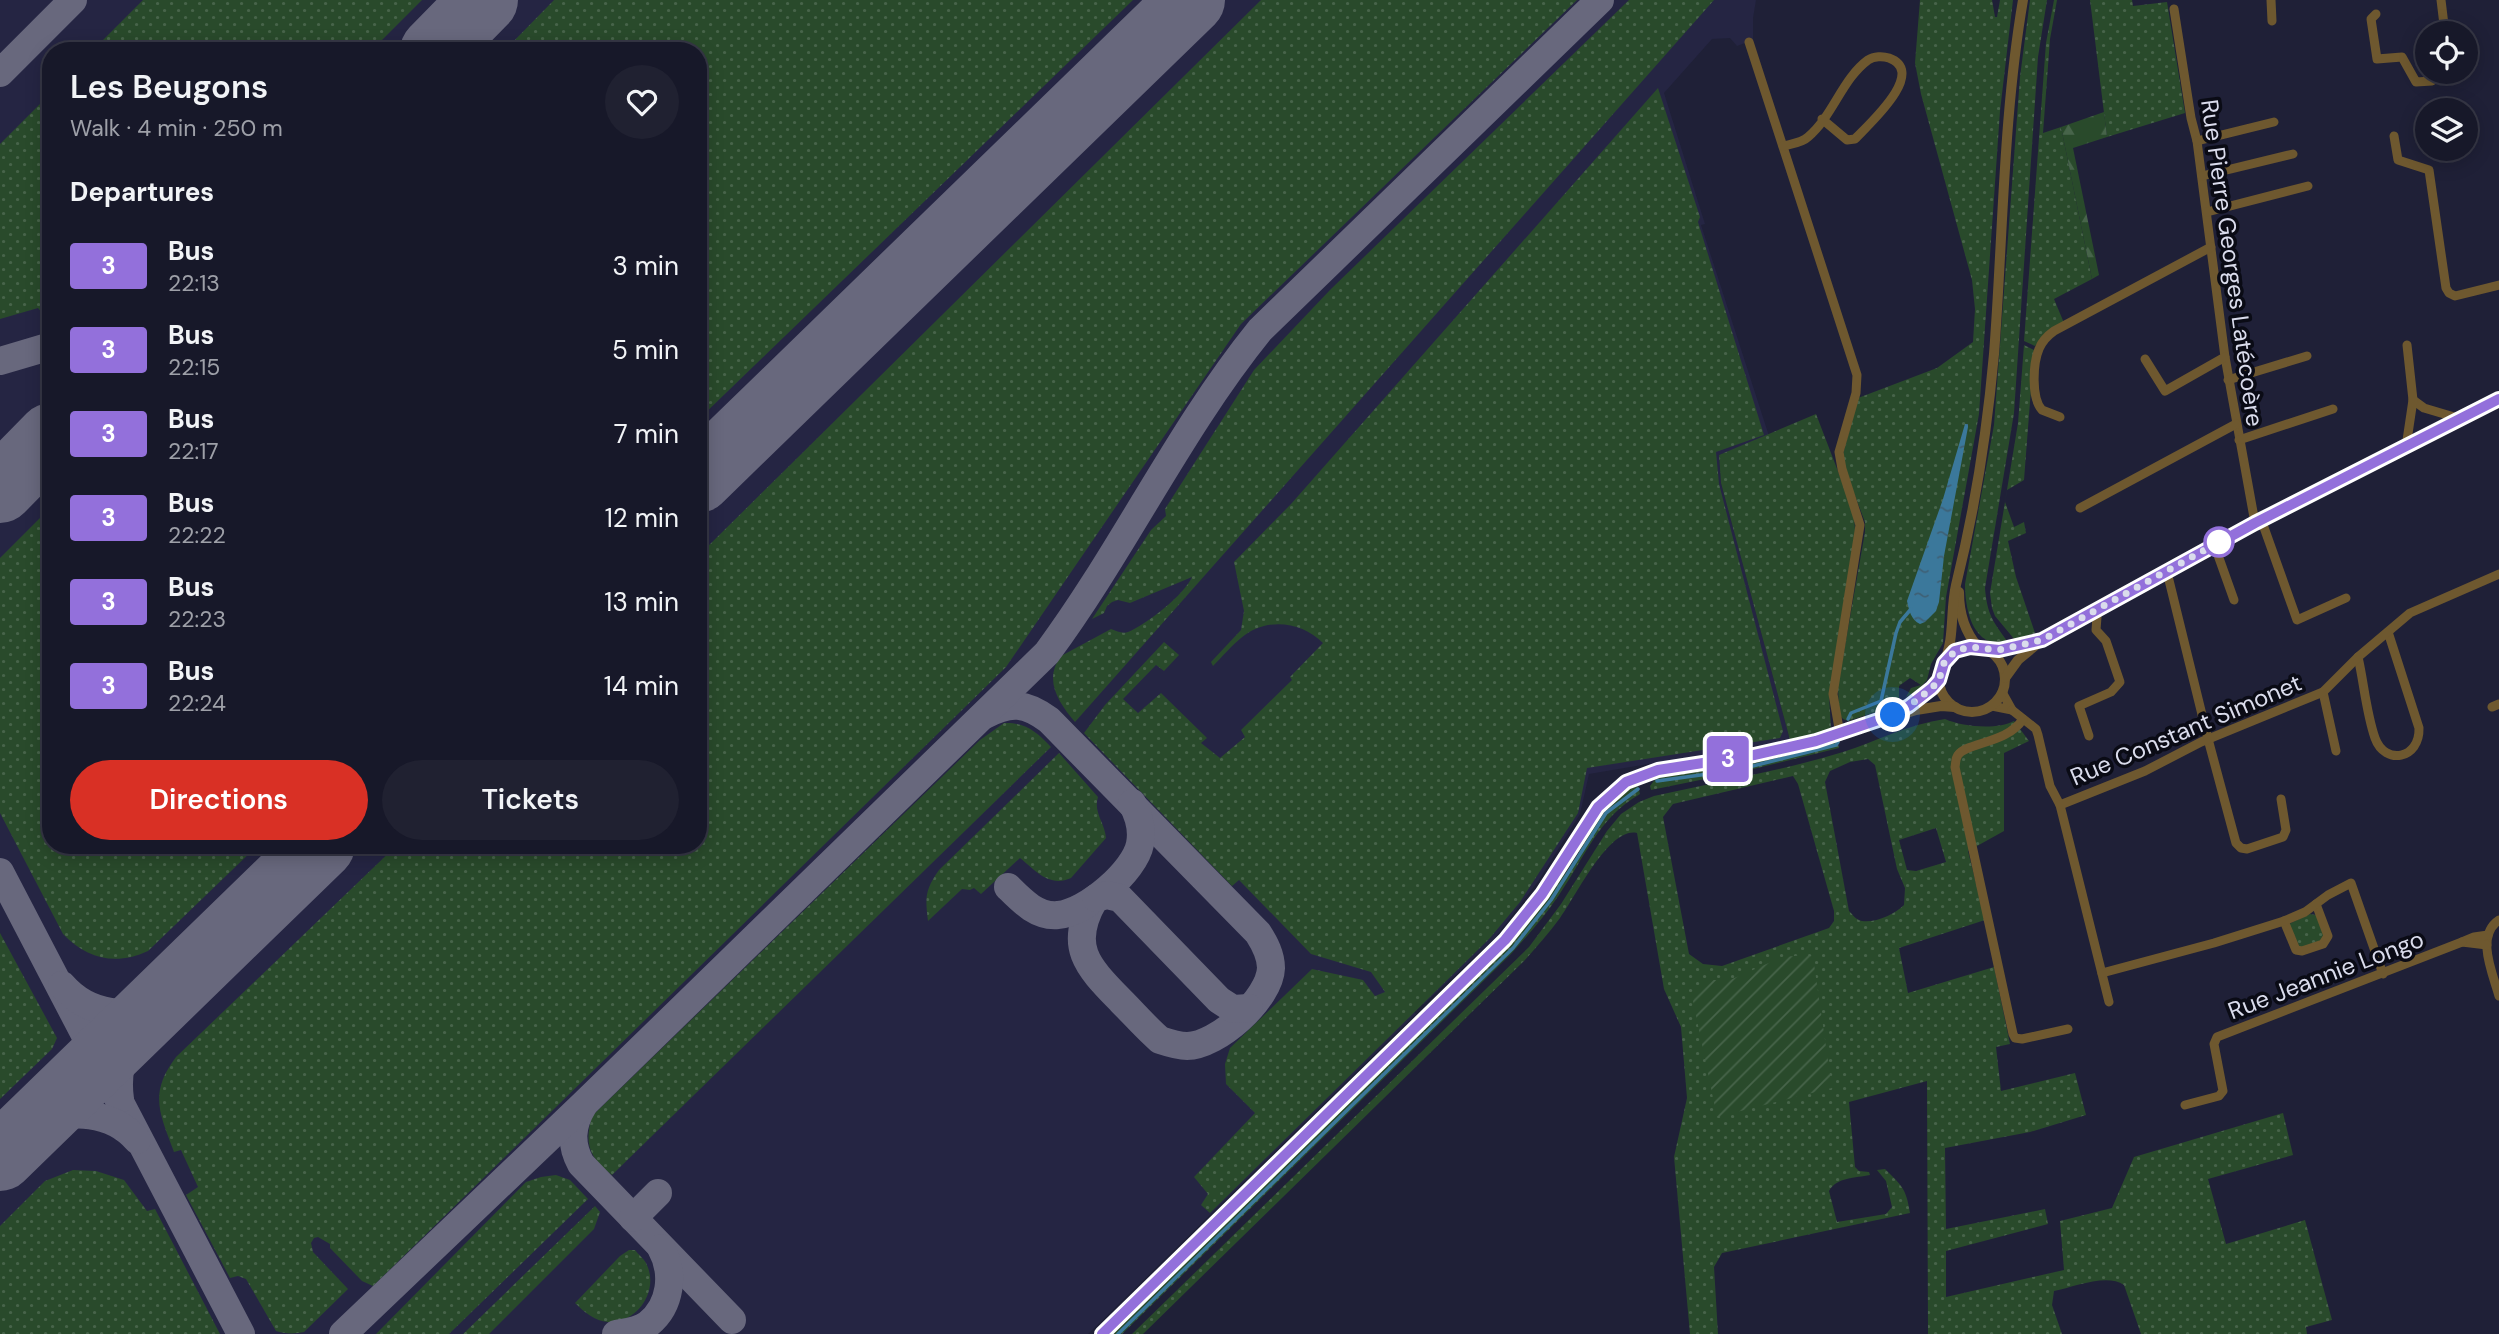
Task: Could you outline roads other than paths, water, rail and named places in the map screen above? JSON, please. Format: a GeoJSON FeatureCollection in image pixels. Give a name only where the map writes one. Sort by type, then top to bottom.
{"type":"FeatureCollection","features":[{"type":"Feature","properties":{"kind":"street"},"geometry":{"type":"LineString","coordinates":[[1893,715],[1925,695],[1939,680],[1950,645],[1952,606],[1981,463],[1988,410],[2011,108],[2023,0]]}},
{"type":"Feature","properties":{"kind":"street"},"geometry":{"type":"LineString","coordinates":[[2271,0],[2272,21]]}},
{"type":"Feature","properties":{"kind":"street"},"geometry":{"type":"LineString","coordinates":[[2441,0],[2444,21]]}},
{"type":"Feature","properties":{"kind":"street","name":"Rue Pierre Georges Latécoère"},"geometry":{"type":"LineString","coordinates":[[2174,9],[2197,141],[2228,380],[2258,521],[2297,620],[2346,598]]}},
{"type":"Feature","properties":{"kind":"street"},"geometry":{"type":"LineString","coordinates":[[2376,14],[2371,19],[2377,59],[2402,57],[2415,80]]}},
{"type":"Feature","properties":{"kind":"street"},"geometry":{"type":"LineString","coordinates":[[1749,42],[1857,375],[1854,400],[1839,453],[1860,525],[1833,694],[1840,734]]}},
{"type":"Feature","properties":{"kind":"street"},"geometry":{"type":"LineString","coordinates":[[1783,146],[1805,139],[1868,60],[1879,57],[1897,63],[1902,75],[1899,90],[1855,139],[1847,140],[1822,120]]}},
{"type":"Feature","properties":{"kind":"street"},"geometry":{"type":"LineString","coordinates":[[2197,141],[2274,122]]}},
{"type":"Feature","properties":{"kind":"street"},"geometry":{"type":"LineString","coordinates":[[2394,136],[2398,160],[2429,170],[2446,288],[2449,293],[2455,296],[2499,285]]}},
{"type":"Feature","properties":{"kind":"street"},"geometry":{"type":"LineString","coordinates":[[2202,176],[2293,153]]}},
{"type":"Feature","properties":{"kind":"street"},"geometry":{"type":"LineString","coordinates":[[2207,212],[2308,186]]}},
{"type":"Feature","properties":{"kind":"street"},"geometry":{"type":"LineString","coordinates":[[2060,417],[2042,410],[2034,395],[2037,354],[2045,339],[2054,331],[2211,247]]}},
{"type":"Feature","properties":{"kind":"street"},"geometry":{"type":"LineString","coordinates":[[2406,447],[2413,400],[2407,345]]}},
{"type":"Feature","properties":{"kind":"street"},"geometry":{"type":"LineString","coordinates":[[2228,380],[2307,356]]}},
{"type":"Feature","properties":{"kind":"street"},"geometry":{"type":"LineString","coordinates":[[2146,359],[2165,391],[2225,358]]}},
{"type":"Feature","properties":{"kind":"street"},"geometry":{"type":"LineString","coordinates":[[1992,706],[2002,692],[2005,678],[2018,660],[2042,640],[2214,544],[2499,399]]}},
{"type":"Feature","properties":{"kind":"street"},"geometry":{"type":"LineString","coordinates":[[2413,400],[2424,408],[2461,419]]}},
{"type":"Feature","properties":{"kind":"street"},"geometry":{"type":"LineString","coordinates":[[2239,440],[2333,409]]}},
{"type":"Feature","properties":{"kind":"street"},"geometry":{"type":"LineString","coordinates":[[2080,508],[2236,424]]}},
{"type":"Feature","properties":{"kind":"street"},"geometry":{"type":"LineString","coordinates":[[2214,544],[2234,600]]}},
{"type":"Feature","properties":{"kind":"street"},"geometry":{"type":"LineString","coordinates":[[2167,572],[2208,739],[2236,843],[2241,848],[2247,849],[2283,837],[2286,830],[2281,800]]}},
{"type":"Feature","properties":{"kind":"street","name":"Rue Constant Simonet"},"geometry":{"type":"LineString","coordinates":[[2060,805],[2145,771],[2208,739],[2323,692],[2358,657],[2410,613],[2499,574]]}},
{"type":"Feature","properties":{"kind":"street"},"geometry":{"type":"LineString","coordinates":[[1958,575],[1960,614],[1965,629],[1982,648],[1999,660],[2005,678]]}},
{"type":"Feature","properties":{"kind":"street"},"geometry":{"type":"LineString","coordinates":[[2089,736],[2079,706],[2111,692],[2120,682],[2106,641],[2096,631],[2097,617],[2094,611]]}},
{"type":"Feature","properties":{"kind":"street"},"geometry":{"type":"LineString","coordinates":[[2358,657],[2375,739],[2388,753],[2399,756],[2409,753],[2420,738],[2419,728],[2388,632]]}},
{"type":"Feature","properties":{"kind":"street"},"geometry":{"type":"LineString","coordinates":[[1944,663],[1955,651],[1962,648],[1999,650],[2042,640]]}},
{"type":"Feature","properties":{"kind":"street"},"geometry":{"type":"LineString","coordinates":[[1939,680],[1947,700],[1955,707]]}},
{"type":"Feature","properties":{"kind":"street"},"geometry":{"type":"LineString","coordinates":[[2002,692],[2012,710],[2037,732],[2050,786],[2060,805],[2109,1002]]}},
{"type":"Feature","properties":{"kind":"street"},"geometry":{"type":"LineString","coordinates":[[2323,692],[2336,751]]}},
{"type":"Feature","properties":{"kind":"street"},"geometry":{"type":"LineString","coordinates":[[1102,1334],[1505,940],[1542,894],[1587,824],[1612,792],[1626,782],[1658,770],[1754,755],[1840,734],[1893,715],[1941,706],[1973,713],[1992,706],[2012,710]]}},
{"type":"Feature","properties":{"kind":"street"},"geometry":{"type":"LineString","coordinates":[[2023,719],[2010,734],[1963,751],[1956,758],[1955,767],[2013,1034],[2015,1038],[2022,1040],[2068,1029]]}},
{"type":"Feature","properties":{"kind":"street"},"geometry":{"type":"LineString","coordinates":[[2102,973],[2284,921],[2305,912],[2351,883],[2383,974]]}},
{"type":"Feature","properties":{"kind":"street"},"geometry":{"type":"LineString","coordinates":[[2284,921],[2296,950],[2302,951],[2323,944],[2328,936],[2316,904]]}},
{"type":"Feature","properties":{"kind":"street"},"geometry":{"type":"LineString","coordinates":[[2499,920],[2487,934],[2499,996]]}},
{"type":"Feature","properties":{"kind":"street","name":"Rue Jeannie Longo"},"geometry":{"type":"LineString","coordinates":[[2185,1105],[2219,1096],[2223,1091],[2214,1044],[2217,1037],[2487,934]]}},
{"type":"Feature","properties":{"kind":"street","name":"Rue Jeannie Longo"},"geometry":{"type":"LineString","coordinates":[[2462,942],[2487,945]]}},
{"type":"Feature","properties":{"kind":"water"},"geometry":{"type":"Polygon","coordinates":[[[1965,424],[1968,424],[1968,427],[1944,556],[1939,602],[1936,611],[1920,624],[1912,617],[1907,601],[1943,499],[1965,424]]]}},
{"type":"Feature","properties":{"kind":"waterway"},"geometry":{"type":"LineString","coordinates":[[1848,719],[1851,713],[1881,701],[1896,633],[1900,622],[1911,609]]}},
{"type":"Feature","properties":{"kind":"waterway"},"geometry":{"type":"LineString","coordinates":[[1657,781],[1737,770],[1836,745],[1838,742]]}},
{"type":"Feature","properties":{"kind":"waterway"},"geometry":{"type":"LineString","coordinates":[[1118,1334],[1513,948],[1551,900],[1606,813],[1638,789]]}}]}
